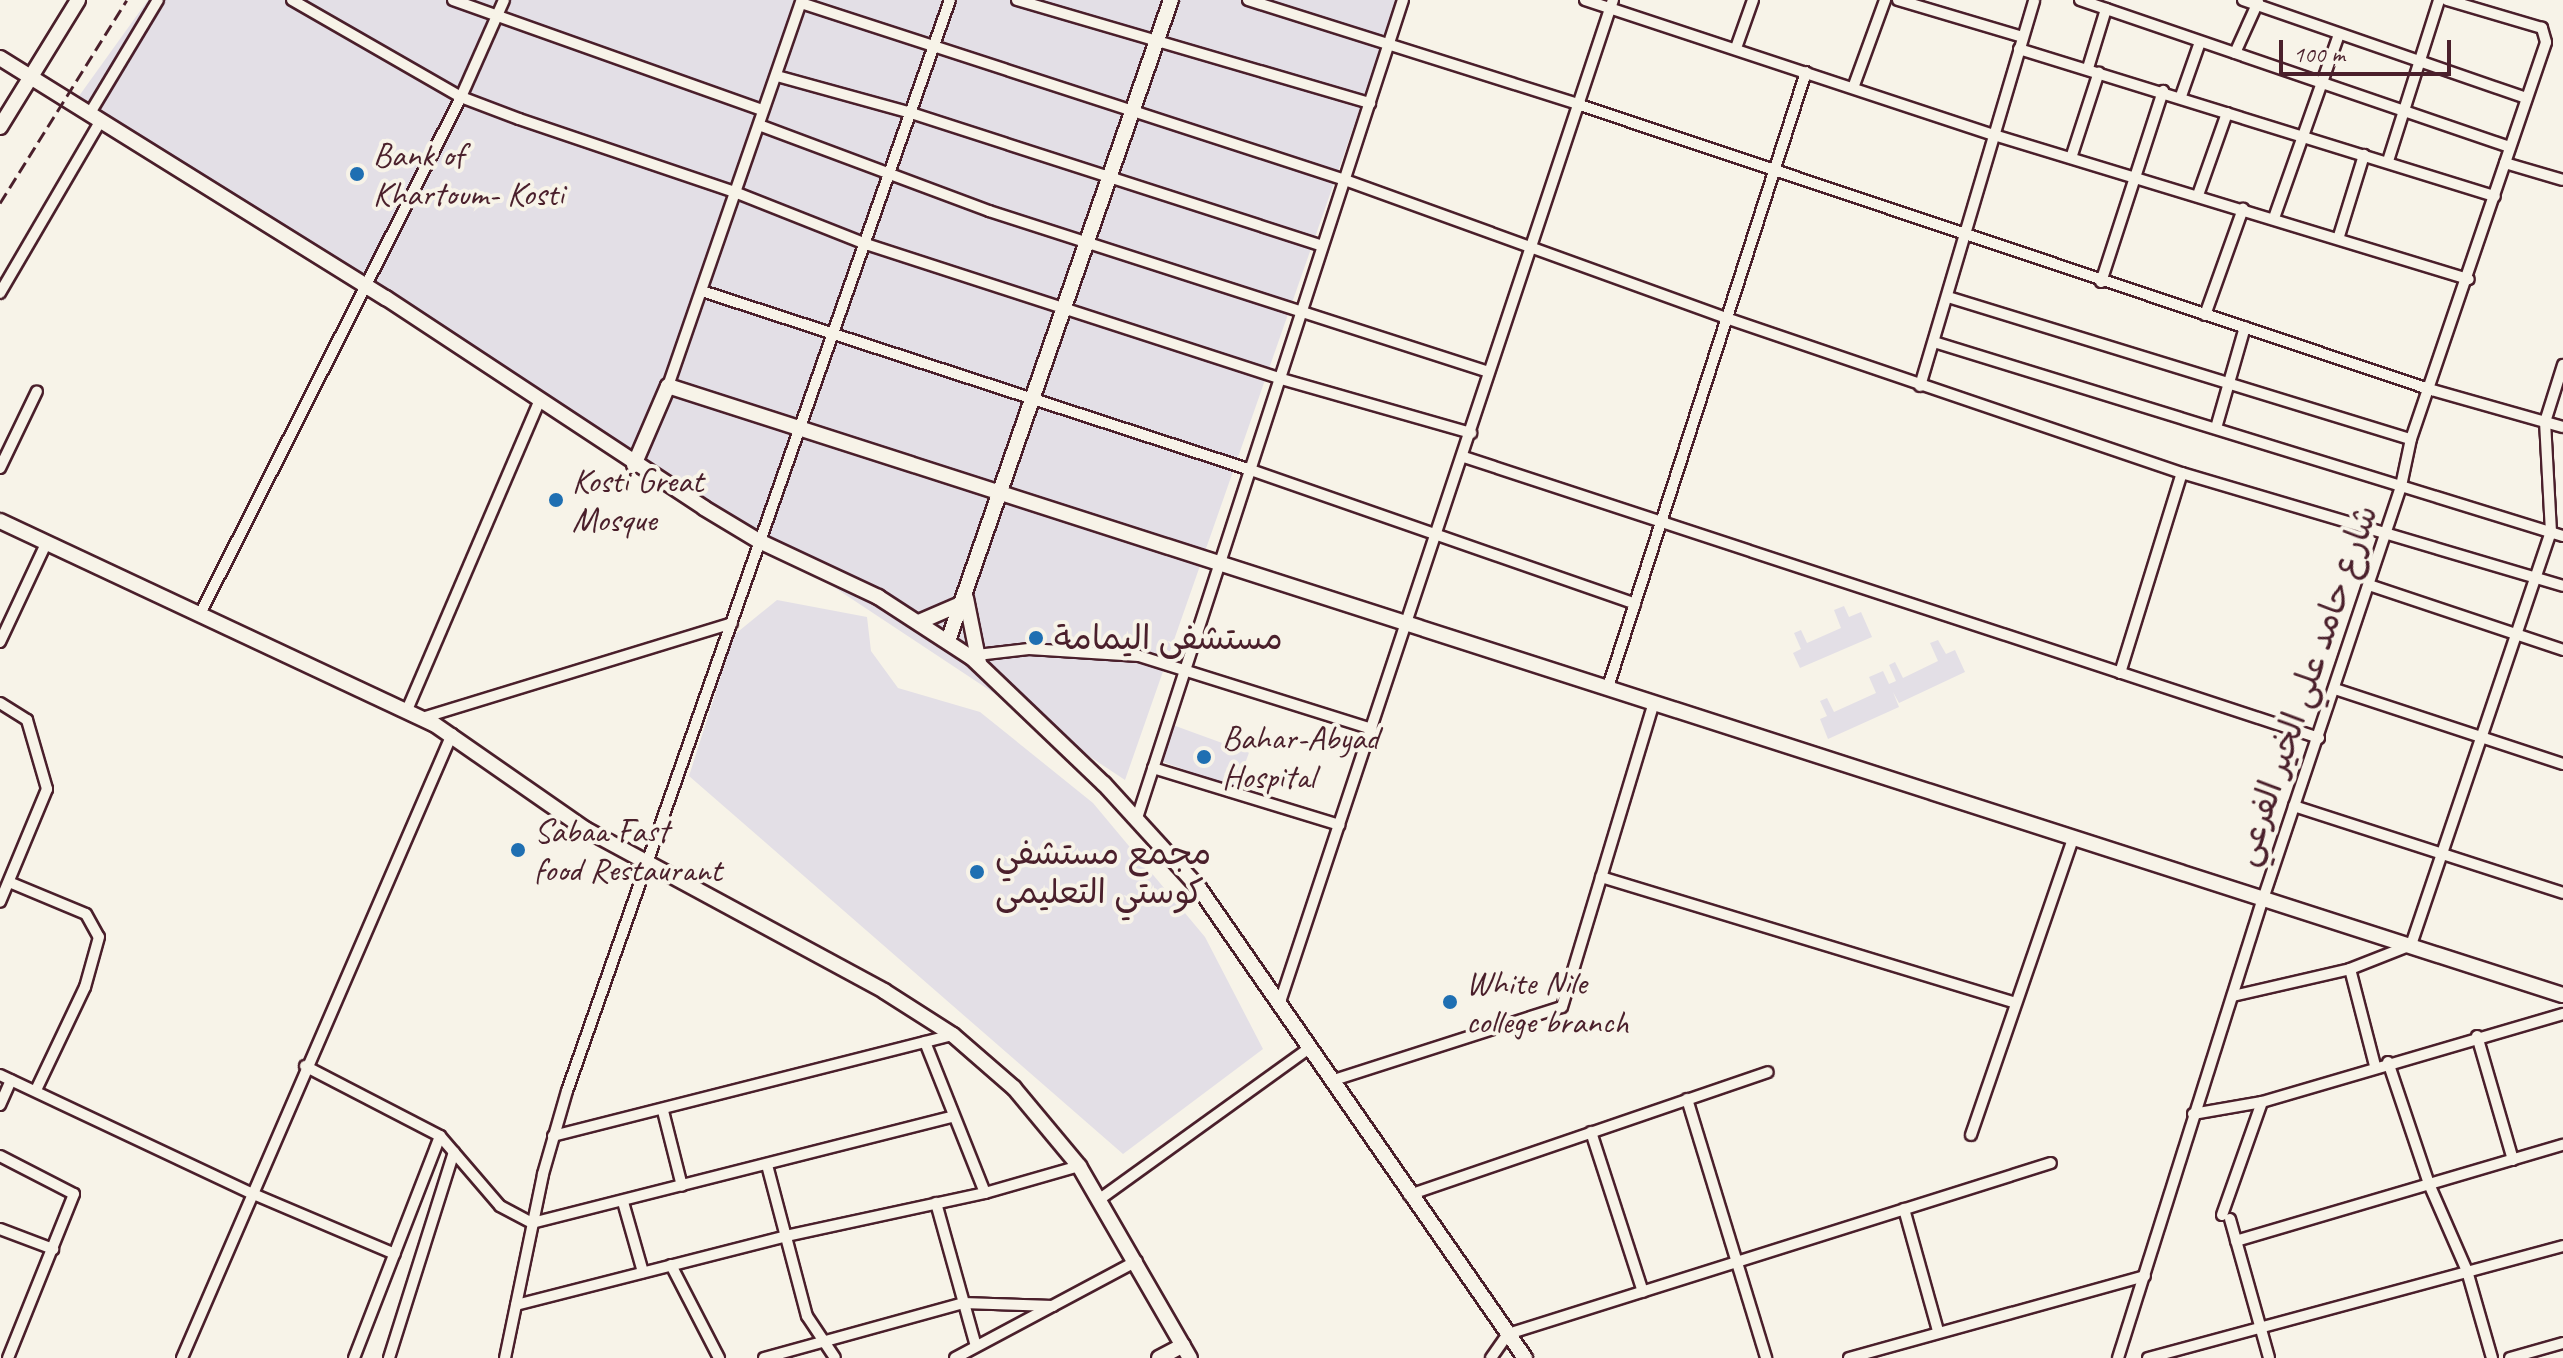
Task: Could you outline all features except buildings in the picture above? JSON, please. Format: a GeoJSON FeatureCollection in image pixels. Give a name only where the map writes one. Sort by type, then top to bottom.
{"type":"FeatureCollection","features":[{"type":"Feature","properties":{"kind":"main road"},"geometry":{"type":"LineString","coordinates":[[0,127],[78,0]]}},
{"type":"Feature","properties":{"kind":"main road"},"geometry":{"type":"LineString","coordinates":[[948,641],[1171,0]]}},
{"type":"Feature","properties":{"kind":"main road"},"geometry":{"type":"LineString","coordinates":[[0,58],[365,285],[634,465],[759,541],[919,622],[978,659],[1137,818],[1199,888],[1334,1080],[1409,1195],[1525,1358]]}},
{"type":"Feature","properties":{"kind":"main road"},"geometry":{"type":"LineString","coordinates":[[634,465],[668,386],[2563,995]]}},
{"type":"Feature","properties":{"kind":"main road"},"geometry":{"type":"LineString","coordinates":[[0,521],[201,612],[452,734],[549,806],[647,864],[857,976],[953,1035],[1014,1088],[1079,1166],[1137,1261],[1186,1352],[1159,1358]]}},
{"type":"Feature","properties":{"kind":"main road"},"geometry":{"type":"LineString","coordinates":[[919,622],[964,598]]}},
{"type":"Feature","properties":{"kind":"main road"},"geometry":{"type":"LineString","coordinates":[[964,598],[978,659]]}},
{"type":"Feature","properties":{"kind":"street"},"geometry":{"type":"LineString","coordinates":[[0,293],[158,0]]}},
{"type":"Feature","properties":{"kind":"street"},"geometry":{"type":"LineString","coordinates":[[292,0],[461,97],[737,193],[866,244],[1278,378],[1471,433]]}},
{"type":"Feature","properties":{"kind":"street"},"geometry":{"type":"LineString","coordinates":[[453,0],[638,70],[762,110]]}},
{"type":"Feature","properties":{"kind":"street"},"geometry":{"type":"LineString","coordinates":[[201,612],[461,97],[504,0]]}},
{"type":"Feature","properties":{"kind":"street"},"geometry":{"type":"LineString","coordinates":[[505,1358],[553,1136],[830,335],[891,177],[908,112],[950,0]]}},
{"type":"Feature","properties":{"kind":"street"},"geometry":{"type":"LineString","coordinates":[[1017,0],[1370,103]]}},
{"type":"Feature","properties":{"kind":"street"},"geometry":{"type":"LineString","coordinates":[[1248,0],[1577,104],[1771,172],[2432,390],[2563,427]]}},
{"type":"Feature","properties":{"kind":"street"},"geometry":{"type":"LineString","coordinates":[[1137,818],[1403,0]]}},
{"type":"Feature","properties":{"kind":"street"},"geometry":{"type":"LineString","coordinates":[[1585,0],[1612,4],[1994,135],[2339,236],[2469,279]]}},
{"type":"Feature","properties":{"kind":"street"},"geometry":{"type":"LineString","coordinates":[[1736,48],[1753,0]]}},
{"type":"Feature","properties":{"kind":"street"},"geometry":{"type":"LineString","coordinates":[[1853,88],[1885,0]]}},
{"type":"Feature","properties":{"kind":"street"},"geometry":{"type":"LineString","coordinates":[[1898,0],[2023,37]]}},
{"type":"Feature","properties":{"kind":"street"},"geometry":{"type":"LineString","coordinates":[[1920,386],[2034,0]]}},
{"type":"Feature","properties":{"kind":"street"},"geometry":{"type":"LineString","coordinates":[[2080,0],[2103,5],[2322,85],[2510,147]]}},
{"type":"Feature","properties":{"kind":"street"},"geometry":{"type":"LineString","coordinates":[[2243,0],[2258,2],[2339,34],[2526,98]]}},
{"type":"Feature","properties":{"kind":"street"},"geometry":{"type":"LineString","coordinates":[[2388,161],[2439,0]]}},
{"type":"Feature","properties":{"kind":"street","name":"شارع حامد علي الخير الفرعي"},"geometry":{"type":"LineString","coordinates":[[2118,1358],[2193,1114],[2385,536],[2401,486],[2411,439],[2432,390],[2469,279],[2546,32],[2447,0]]}},
{"type":"Feature","properties":{"kind":"street"},"geometry":{"type":"LineString","coordinates":[[668,386],[801,1],[1345,180],[1529,249],[1920,386],[2182,473],[2385,536],[2563,586]]}},
{"type":"Feature","properties":{"kind":"street"},"geometry":{"type":"LineString","coordinates":[[2235,53],[2258,2]]}},
{"type":"Feature","properties":{"kind":"street"},"geometry":{"type":"LineString","coordinates":[[1280,1002],[1464,457],[1529,249],[1612,4]]}},
{"type":"Feature","properties":{"kind":"street"},"geometry":{"type":"LineString","coordinates":[[2071,158],[2093,70],[2103,5]]}},
{"type":"Feature","properties":{"kind":"street"},"geometry":{"type":"LineString","coordinates":[[2274,218],[2339,34]]}},
{"type":"Feature","properties":{"kind":"street"},"geometry":{"type":"LineString","coordinates":[[2181,96],[2200,42]]}},
{"type":"Feature","properties":{"kind":"street"},"geometry":{"type":"LineString","coordinates":[[2019,49],[2181,96],[2495,196]]}},
{"type":"Feature","properties":{"kind":"street"},"geometry":{"type":"LineString","coordinates":[[1608,687],[1771,172],[1806,72]]}},
{"type":"Feature","properties":{"kind":"street"},"geometry":{"type":"LineString","coordinates":[[777,76],[908,112],[1322,246]]}},
{"type":"Feature","properties":{"kind":"street"},"geometry":{"type":"LineString","coordinates":[[2101,282],[2163,91]]}},
{"type":"Feature","properties":{"kind":"street"},"geometry":{"type":"LineString","coordinates":[[2198,195],[2227,113]]}},
{"type":"Feature","properties":{"kind":"street"},"geometry":{"type":"LineString","coordinates":[[759,125],[891,177],[1088,243],[1301,308],[1489,372]]}},
{"type":"Feature","properties":{"kind":"street"},"geometry":{"type":"LineString","coordinates":[[2339,236],[2364,155]]}},
{"type":"Feature","properties":{"kind":"street"},"geometry":{"type":"LineString","coordinates":[[2505,163],[2563,180]]}},
{"type":"Feature","properties":{"kind":"street"},"geometry":{"type":"LineString","coordinates":[[2205,315],[2243,209]]}},
{"type":"Feature","properties":{"kind":"street"},"geometry":{"type":"LineString","coordinates":[[702,291],[1248,469],[1635,604]]}},
{"type":"Feature","properties":{"kind":"street"},"geometry":{"type":"LineString","coordinates":[[1948,297],[2230,380],[2411,439]]}},
{"type":"Feature","properties":{"kind":"street"},"geometry":{"type":"LineString","coordinates":[[2216,428],[2245,327]]}},
{"type":"Feature","properties":{"kind":"street"},"geometry":{"type":"LineString","coordinates":[[1934,342],[2563,536]]}},
{"type":"Feature","properties":{"kind":"street"},"geometry":{"type":"LineString","coordinates":[[2233,996],[2350,969],[2411,945],[2551,532],[2545,422],[2563,365]]}},
{"type":"Feature","properties":{"kind":"street"},"geometry":{"type":"LineString","coordinates":[[0,468],[37,391]]}},
{"type":"Feature","properties":{"kind":"street"},"geometry":{"type":"LineString","coordinates":[[407,710],[539,402]]}},
{"type":"Feature","properties":{"kind":"street"},"geometry":{"type":"LineString","coordinates":[[1464,457],[2319,738]]}},
{"type":"Feature","properties":{"kind":"street"},"geometry":{"type":"LineString","coordinates":[[2120,673],[2182,473]]}},
{"type":"Feature","properties":{"kind":"street"},"geometry":{"type":"LineString","coordinates":[[0,642],[46,544]]}},
{"type":"Feature","properties":{"kind":"street"},"geometry":{"type":"LineString","coordinates":[[2369,585],[2563,650]]}},
{"type":"Feature","properties":{"kind":"street"},"geometry":{"type":"LineString","coordinates":[[422,718],[732,623]]}},
{"type":"Feature","properties":{"kind":"street"},"geometry":{"type":"LineString","coordinates":[[978,659],[1007,650],[1088,650],[1139,656],[1372,729]]}},
{"type":"Feature","properties":{"kind":"street"},"geometry":{"type":"LineString","coordinates":[[2335,689],[2563,764]]}},
{"type":"Feature","properties":{"kind":"street"},"geometry":{"type":"LineString","coordinates":[[0,703],[27,720],[47,780],[46,796],[0,902]]}},
{"type":"Feature","properties":{"kind":"street"},"geometry":{"type":"LineString","coordinates":[[1334,1080],[1562,1007],[1654,703]]}},
{"type":"Feature","properties":{"kind":"street"},"geometry":{"type":"LineString","coordinates":[[182,1358],[305,1066],[452,734]]}},
{"type":"Feature","properties":{"kind":"street"},"geometry":{"type":"LineString","coordinates":[[1153,768],[1339,825]]}},
{"type":"Feature","properties":{"kind":"street"},"geometry":{"type":"LineString","coordinates":[[2294,806],[2563,893]]}},
{"type":"Feature","properties":{"kind":"street"},"geometry":{"type":"LineString","coordinates":[[1971,1135],[2073,839]]}},
{"type":"Feature","properties":{"kind":"street"},"geometry":{"type":"LineString","coordinates":[[1601,877],[2015,1003]]}},
{"type":"Feature","properties":{"kind":"street"},"geometry":{"type":"LineString","coordinates":[[9,882],[86,914],[99,937],[85,987],[36,1090]]}},
{"type":"Feature","properties":{"kind":"street"},"geometry":{"type":"LineString","coordinates":[[2350,969],[2375,1066]]}},
{"type":"Feature","properties":{"kind":"street"},"geometry":{"type":"LineString","coordinates":[[2193,1114],[2262,1102],[2388,1062],[2563,1014]]}},
{"type":"Feature","properties":{"kind":"street"},"geometry":{"type":"LineString","coordinates":[[553,1136],[663,1111],[953,1035]]}},
{"type":"Feature","properties":{"kind":"street"},"geometry":{"type":"LineString","coordinates":[[2477,1036],[2513,1160]]}},
{"type":"Feature","properties":{"kind":"street"},"geometry":{"type":"LineString","coordinates":[[925,1042],[985,1193]]}},
{"type":"Feature","properties":{"kind":"street"},"geometry":{"type":"LineString","coordinates":[[1100,1199],[1311,1047]]}},
{"type":"Feature","properties":{"kind":"street"},"geometry":{"type":"LineString","coordinates":[[2388,1062],[2429,1184],[2467,1271],[2492,1358]]}},
{"type":"Feature","properties":{"kind":"street"},"geometry":{"type":"LineString","coordinates":[[305,1066],[440,1136],[500,1206],[532,1223],[954,1116]]}},
{"type":"Feature","properties":{"kind":"street"},"geometry":{"type":"LineString","coordinates":[[1409,1195],[1768,1072]]}},
{"type":"Feature","properties":{"kind":"street"},"geometry":{"type":"LineString","coordinates":[[0,1075],[251,1193],[395,1254]]}},
{"type":"Feature","properties":{"kind":"street"},"geometry":{"type":"LineString","coordinates":[[0,1105],[11,1080]]}},
{"type":"Feature","properties":{"kind":"street"},"geometry":{"type":"LineString","coordinates":[[1687,1099],[1766,1358]]}},
{"type":"Feature","properties":{"kind":"street"},"geometry":{"type":"LineString","coordinates":[[2262,1102],[2226,1217],[2236,1241],[2269,1358]]}},
{"type":"Feature","properties":{"kind":"street"},"geometry":{"type":"LineString","coordinates":[[663,1111],[682,1186]]}},
{"type":"Feature","properties":{"kind":"street"},"geometry":{"type":"LineString","coordinates":[[1591,1132],[1643,1292]]}},
{"type":"Feature","properties":{"kind":"street"},"geometry":{"type":"LineString","coordinates":[[354,1358],[440,1136]]}},
{"type":"Feature","properties":{"kind":"street"},"geometry":{"type":"LineString","coordinates":[[2236,1241],[2563,1145]]}},
{"type":"Feature","properties":{"kind":"street"},"geometry":{"type":"LineString","coordinates":[[389,1358],[454,1152]]}},
{"type":"Feature","properties":{"kind":"street"},"geometry":{"type":"LineString","coordinates":[[0,1156],[73,1190],[53,1249],[8,1358]]}},
{"type":"Feature","properties":{"kind":"street"},"geometry":{"type":"LineString","coordinates":[[1491,1358],[1508,1334],[2051,1163]]}},
{"type":"Feature","properties":{"kind":"street"},"geometry":{"type":"LineString","coordinates":[[767,1165],[807,1316],[835,1358]]}},
{"type":"Feature","properties":{"kind":"street"},"geometry":{"type":"LineString","coordinates":[[516,1305],[786,1236],[985,1193],[1079,1166]]}},
{"type":"Feature","properties":{"kind":"street"},"geometry":{"type":"LineString","coordinates":[[623,1202],[643,1272]]}},
{"type":"Feature","properties":{"kind":"street"},"geometry":{"type":"LineString","coordinates":[[936,1203],[976,1346]]}},
{"type":"Feature","properties":{"kind":"street"},"geometry":{"type":"LineString","coordinates":[[1904,1209],[1938,1331]]}},
{"type":"Feature","properties":{"kind":"street"},"geometry":{"type":"LineString","coordinates":[[0,1229],[53,1249]]}},
{"type":"Feature","properties":{"kind":"street"},"geometry":{"type":"LineString","coordinates":[[2148,1358],[2563,1246]]}},
{"type":"Feature","properties":{"kind":"street"},"geometry":{"type":"LineString","coordinates":[[955,1358],[1137,1261]]}},
{"type":"Feature","properties":{"kind":"street"},"geometry":{"type":"LineString","coordinates":[[671,1265],[719,1358]]}},
{"type":"Feature","properties":{"kind":"street"},"geometry":{"type":"LineString","coordinates":[[1849,1358],[2145,1276]]}},
{"type":"Feature","properties":{"kind":"street"},"geometry":{"type":"LineString","coordinates":[[764,1358],[963,1303],[1053,1306]]}},
{"type":"Feature","properties":{"kind":"street"},"geometry":{"type":"LineString","coordinates":[[2510,1358],[2563,1343]]}},
{"type":"Feature","properties":{"kind":"shaded area"},"geometry":{"type":"Polygon","coordinates":[[[148,0],[1398,0],[1125,780],[354,269],[79,96],[148,0]]]}},
{"type":"Feature","properties":{"kind":"shaded area","name":"مجمع مستشفي كوستي التعليمى"},"geometry":{"type":"Polygon","coordinates":[[[777,600],[867,617],[871,651],[898,688],[980,712],[1093,803],[1205,937],[1263,1049],[1123,1154],[689,776],[734,635],[777,600]]]}},
{"type":"Feature","properties":{"kind":"shaded area"},"geometry":{"type":"Polygon","coordinates":[[[1844,606],[1849,617],[1861,612],[1872,637],[1800,668],[1793,653],[1801,649],[1794,633],[1801,630],[1807,643],[1841,628],[1834,610],[1844,606]]]}},
{"type":"Feature","properties":{"kind":"shaded area"},"geometry":{"type":"Polygon","coordinates":[[[1938,640],[1946,654],[1955,650],[1965,672],[1899,703],[1893,692],[1899,707],[1828,739],[1820,719],[1827,716],[1820,701],[1827,698],[1834,712],[1876,693],[1869,677],[1883,671],[1889,684],[1896,681],[1889,665],[1895,662],[1903,678],[1938,661],[1930,643],[1938,640]]]}},
{"type":"Feature","properties":{"kind":"shaded area","name":"Bahar-Abyad Hospital"},"geometry":{"type":"Polygon","coordinates":[[[1170,724],[1249,753],[1236,788],[1157,760],[1170,724]]]}},
{"type":"Feature","properties":{"kind":"railway"},"geometry":{"type":"LineString","coordinates":[[0,203],[127,0]]}},
{"type":"Feature","properties":{"kind":"place","name":"Bank of Khartoum- Kosti"},"geometry":{"type":"Point","coordinates":[357,174]}},
{"type":"Feature","properties":{"kind":"place","name":"Kosti Great Mosque"},"geometry":{"type":"Point","coordinates":[556,500]}},
{"type":"Feature","properties":{"kind":"place","name":"مستشفى اليمامة"},"geometry":{"type":"Point","coordinates":[1036,638]}},
{"type":"Feature","properties":{"kind":"place","name":"Bahar-Abyad Hospital"},"geometry":{"type":"Point","coordinates":[1204,757]}},
{"type":"Feature","properties":{"kind":"place","name":"Sabaa Fast food Restaurant"},"geometry":{"type":"Point","coordinates":[518,850]}},
{"type":"Feature","properties":{"kind":"place","name":"مجمع مستشفي كوستي التعليمى"},"geometry":{"type":"Point","coordinates":[977,872]}},
{"type":"Feature","properties":{"kind":"place","name":"White Nile college branch"},"geometry":{"type":"Point","coordinates":[1450,1002]}}]}
